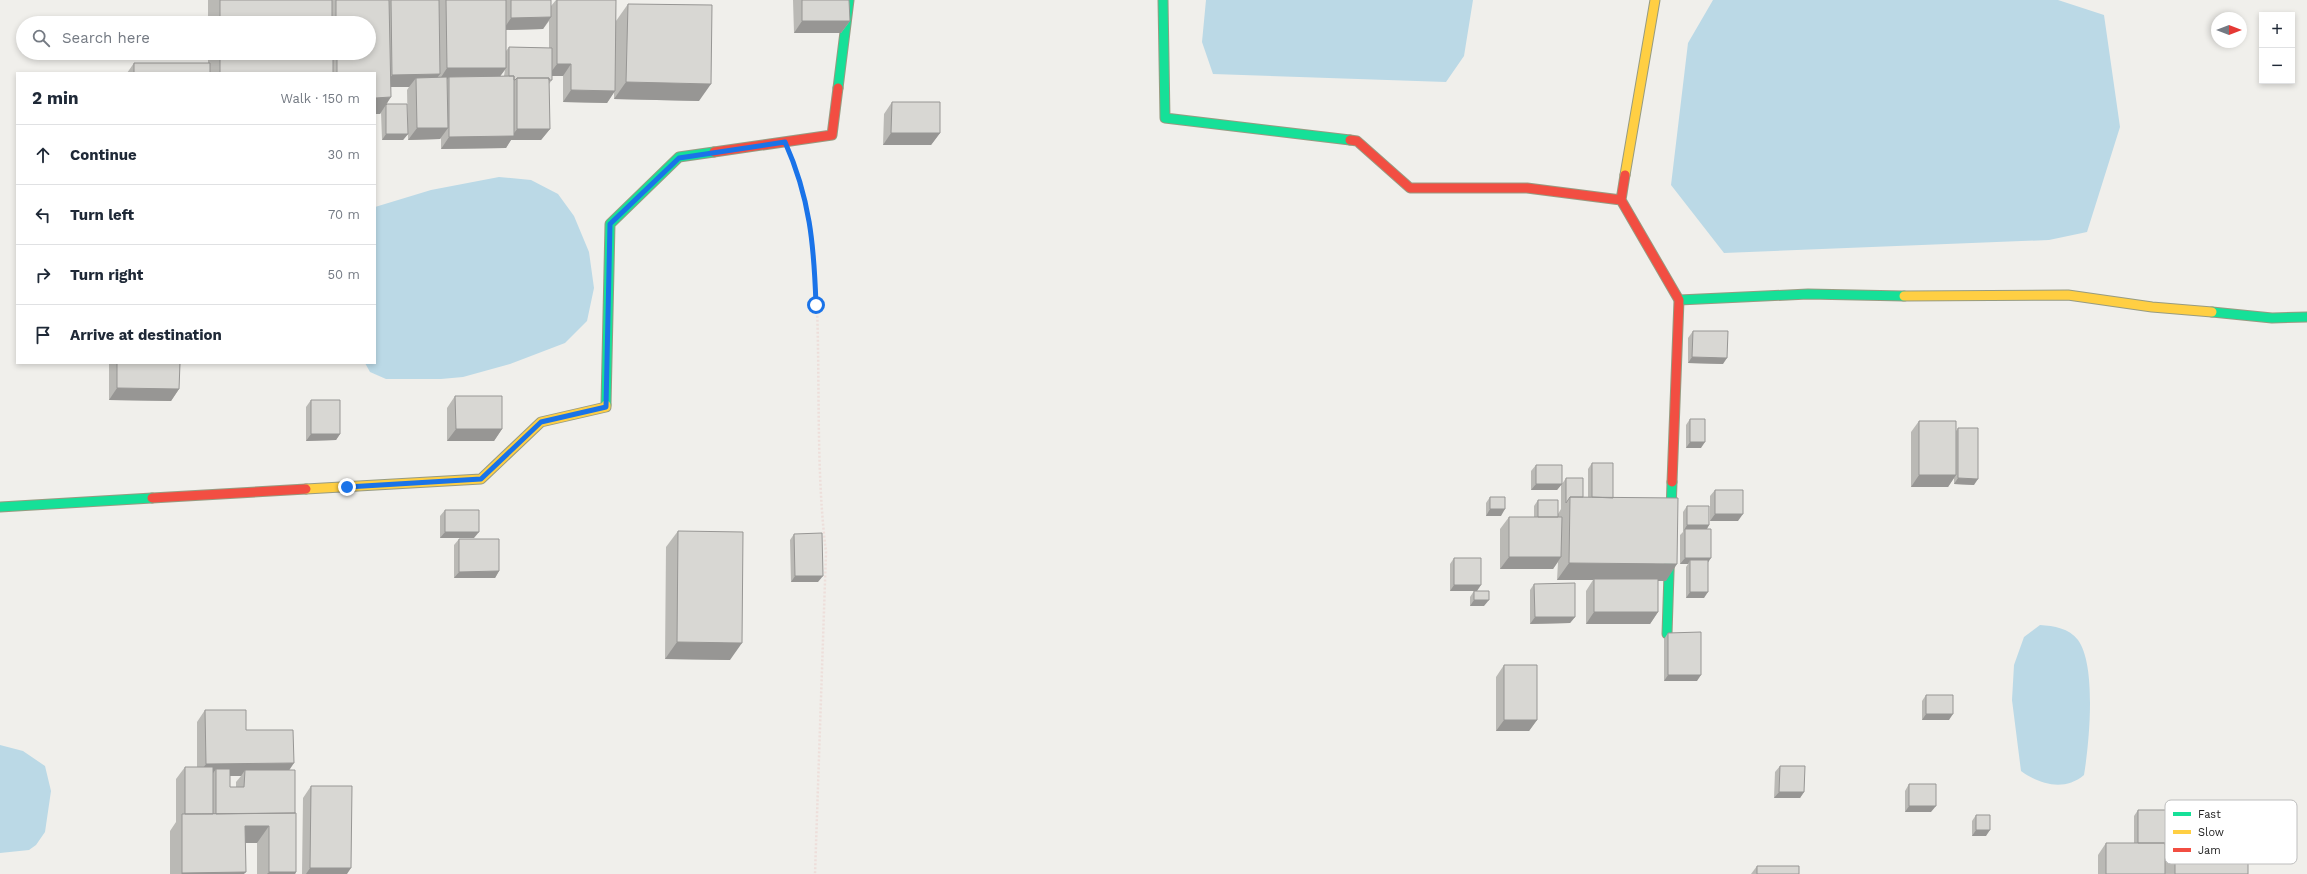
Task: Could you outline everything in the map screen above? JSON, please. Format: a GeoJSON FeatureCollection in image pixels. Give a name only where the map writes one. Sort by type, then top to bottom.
{"type":"FeatureCollection","features":[{"type":"Feature","properties":{"kind":"street"},"geometry":{"type":"LineString","coordinates":[[0,507],[481,479],[541,422],[606,407],[610,224],[679,158],[832,135],[849,0]]}},
{"type":"Feature","properties":{"kind":"street"},"geometry":{"type":"LineString","coordinates":[[1163,0],[1165,118],[1358,141],[1410,188],[1527,188],[1621,200]]}},
{"type":"Feature","properties":{"kind":"street"},"geometry":{"type":"LineString","coordinates":[[1655,0],[1621,200],[1679,300],[1667,634]]}},
{"type":"Feature","properties":{"kind":"street"},"geometry":{"type":"LineString","coordinates":[[1679,300],[1808,294],[1938,297],[2068,295],[2152,307],[2272,318],[2307,317]]}},
{"type":"Feature","properties":{"kind":"path"},"geometry":{"type":"LineString","coordinates":[[785,142],[800,180],[814,244],[821,516],[826,552],[815,874]]}},
{"type":"Feature","properties":{"kind":"water"},"geometry":{"type":"Polygon","coordinates":[[[1206,0],[1473,0],[1464,56],[1446,82],[1213,74],[1202,42],[1206,0]]]}},
{"type":"Feature","properties":{"kind":"water"},"geometry":{"type":"Polygon","coordinates":[[[1713,0],[2058,0],[2104,15],[2120,127],[2087,232],[2049,240],[1724,253],[1671,185],[1688,43],[1713,0]]]}},
{"type":"Feature","properties":{"kind":"water"},"geometry":{"type":"Polygon","coordinates":[[[499,177],[531,180],[558,194],[574,216],[589,252],[594,288],[587,321],[565,343],[510,364],[463,377],[441,379],[386,379],[370,372],[366,364],[376,364],[376,207],[431,190],[499,177]]]}},
{"type":"Feature","properties":{"kind":"water"},"geometry":{"type":"Polygon","coordinates":[[[2040,625],[2061,628],[2074,636],[2078,640],[2084,652],[2088,668],[2090,706],[2088,745],[2084,775],[2076,780],[2060,785],[2036,780],[2021,771],[2012,700],[2014,665],[2024,637],[2040,625]]]}},
{"type":"Feature","properties":{"kind":"water"},"geometry":{"type":"Polygon","coordinates":[[[0,745],[23,751],[45,766],[51,791],[45,832],[36,845],[29,850],[0,853],[0,745]]]}},
{"type":"Feature","properties":{"kind":"building"},"geometry":{"type":"Polygon","coordinates":[[[220,0],[332,0],[332,16],[220,16],[220,0]]]}},
{"type":"Feature","properties":{"kind":"building"},"geometry":{"type":"Polygon","coordinates":[[[336,0],[389,0],[391,97],[376,98],[376,72],[337,72],[337,60],[376,60],[376,16],[336,16],[336,0]]]}},
{"type":"Feature","properties":{"kind":"building"},"geometry":{"type":"Polygon","coordinates":[[[391,0],[439,0],[440,74],[392,75],[391,0]]]}},
{"type":"Feature","properties":{"kind":"building"},"geometry":{"type":"Polygon","coordinates":[[[446,0],[506,0],[506,68],[447,68],[446,0]]]}},
{"type":"Feature","properties":{"kind":"building"},"geometry":{"type":"Polygon","coordinates":[[[511,0],[551,0],[551,17],[511,18],[511,0]]]}},
{"type":"Feature","properties":{"kind":"building"},"geometry":{"type":"Polygon","coordinates":[[[557,0],[616,0],[615,91],[571,90],[571,64],[557,64],[557,0]]]}},
{"type":"Feature","properties":{"kind":"building"},"geometry":{"type":"Polygon","coordinates":[[[802,0],[849,0],[850,21],[802,21],[802,0]]]}},
{"type":"Feature","properties":{"kind":"building"},"geometry":{"type":"Polygon","coordinates":[[[628,4],[712,5],[711,84],[626,82],[628,4]]]}},
{"type":"Feature","properties":{"kind":"building"},"geometry":{"type":"Polygon","coordinates":[[[509,47],[552,48],[552,80],[549,80],[549,78],[517,78],[514,80],[514,76],[509,76],[509,47]]]}},
{"type":"Feature","properties":{"kind":"building"},"geometry":{"type":"Polygon","coordinates":[[[220,60],[333,60],[333,72],[220,72],[220,60]]]}},
{"type":"Feature","properties":{"kind":"building"},"geometry":{"type":"Polygon","coordinates":[[[134,63],[210,63],[210,72],[134,72],[134,63]]]}},
{"type":"Feature","properties":{"kind":"building"},"geometry":{"type":"Polygon","coordinates":[[[514,76],[514,136],[449,137],[449,77],[514,76]]]}},
{"type":"Feature","properties":{"kind":"building"},"geometry":{"type":"Polygon","coordinates":[[[447,77],[448,128],[417,128],[416,78],[447,77]]]}},
{"type":"Feature","properties":{"kind":"building"},"geometry":{"type":"Polygon","coordinates":[[[517,78],[549,78],[550,129],[517,129],[517,78]]]}},
{"type":"Feature","properties":{"kind":"building"},"geometry":{"type":"Polygon","coordinates":[[[892,102],[940,102],[940,133],[891,133],[892,102]]]}},
{"type":"Feature","properties":{"kind":"building"},"geometry":{"type":"Polygon","coordinates":[[[387,104],[407,104],[408,134],[386,134],[387,104]]]}},
{"type":"Feature","properties":{"kind":"building"},"geometry":{"type":"Polygon","coordinates":[[[1693,331],[1728,331],[1727,358],[1692,357],[1693,331]]]}},
{"type":"Feature","properties":{"kind":"building"},"geometry":{"type":"Polygon","coordinates":[[[117,364],[180,364],[179,389],[117,388],[117,364]]]}},
{"type":"Feature","properties":{"kind":"building"},"geometry":{"type":"Polygon","coordinates":[[[455,396],[502,396],[502,429],[456,429],[455,396]]]}},
{"type":"Feature","properties":{"kind":"building"},"geometry":{"type":"Polygon","coordinates":[[[311,400],[340,400],[340,434],[311,434],[311,400]]]}},
{"type":"Feature","properties":{"kind":"building"},"geometry":{"type":"Polygon","coordinates":[[[1690,419],[1705,419],[1705,442],[1690,442],[1690,419]]]}},
{"type":"Feature","properties":{"kind":"building"},"geometry":{"type":"Polygon","coordinates":[[[1919,421],[1956,421],[1956,475],[1919,475],[1919,421]]]}},
{"type":"Feature","properties":{"kind":"building"},"geometry":{"type":"Polygon","coordinates":[[[1958,428],[1978,428],[1978,479],[1958,478],[1958,428]]]}},
{"type":"Feature","properties":{"kind":"building"},"geometry":{"type":"Polygon","coordinates":[[[1592,463],[1613,463],[1613,498],[1592,497],[1592,463]]]}},
{"type":"Feature","properties":{"kind":"building"},"geometry":{"type":"Polygon","coordinates":[[[1536,465],[1562,465],[1562,484],[1536,484],[1536,465]]]}},
{"type":"Feature","properties":{"kind":"building"},"geometry":{"type":"Polygon","coordinates":[[[1566,478],[1583,478],[1583,497],[1570,497],[1566,503],[1566,478]]]}},
{"type":"Feature","properties":{"kind":"building"},"geometry":{"type":"Polygon","coordinates":[[[1715,490],[1743,490],[1743,514],[1715,514],[1715,490]]]}},
{"type":"Feature","properties":{"kind":"building"},"geometry":{"type":"Polygon","coordinates":[[[1490,497],[1505,497],[1505,509],[1490,509],[1490,497]]]}},
{"type":"Feature","properties":{"kind":"building"},"geometry":{"type":"Polygon","coordinates":[[[1570,497],[1678,498],[1677,564],[1569,563],[1570,497]]]}},
{"type":"Feature","properties":{"kind":"building"},"geometry":{"type":"Polygon","coordinates":[[[1538,500],[1558,500],[1558,517],[1538,517],[1538,500]]]}},
{"type":"Feature","properties":{"kind":"building"},"geometry":{"type":"Polygon","coordinates":[[[1687,506],[1709,506],[1709,525],[1687,525],[1687,506]]]}},
{"type":"Feature","properties":{"kind":"building"},"geometry":{"type":"Polygon","coordinates":[[[445,510],[479,510],[479,532],[445,532],[445,510]]]}},
{"type":"Feature","properties":{"kind":"building"},"geometry":{"type":"Polygon","coordinates":[[[1509,517],[1562,517],[1561,557],[1509,557],[1509,517]]]}},
{"type":"Feature","properties":{"kind":"building"},"geometry":{"type":"Polygon","coordinates":[[[1685,529],[1711,529],[1711,558],[1685,558],[1685,529]]]}},
{"type":"Feature","properties":{"kind":"building"},"geometry":{"type":"Polygon","coordinates":[[[678,531],[743,532],[742,643],[677,642],[678,531]]]}},
{"type":"Feature","properties":{"kind":"building"},"geometry":{"type":"Polygon","coordinates":[[[822,533],[823,576],[795,576],[794,534],[822,533]]]}},
{"type":"Feature","properties":{"kind":"building"},"geometry":{"type":"Polygon","coordinates":[[[459,539],[499,539],[499,571],[459,572],[459,539]]]}},
{"type":"Feature","properties":{"kind":"building"},"geometry":{"type":"Polygon","coordinates":[[[1454,558],[1481,558],[1481,585],[1454,585],[1454,558]]]}},
{"type":"Feature","properties":{"kind":"building"},"geometry":{"type":"Polygon","coordinates":[[[1690,560],[1708,560],[1708,592],[1690,592],[1690,560]]]}},
{"type":"Feature","properties":{"kind":"building"},"geometry":{"type":"Polygon","coordinates":[[[1594,579],[1658,579],[1658,612],[1594,612],[1594,579]]]}},
{"type":"Feature","properties":{"kind":"building"},"geometry":{"type":"Polygon","coordinates":[[[1575,583],[1575,617],[1535,617],[1534,584],[1575,583]]]}},
{"type":"Feature","properties":{"kind":"building"},"geometry":{"type":"Polygon","coordinates":[[[1474,591],[1489,591],[1489,600],[1474,600],[1474,591]]]}},
{"type":"Feature","properties":{"kind":"building"},"geometry":{"type":"Polygon","coordinates":[[[1701,632],[1701,675],[1668,675],[1668,633],[1701,632]]]}},
{"type":"Feature","properties":{"kind":"building"},"geometry":{"type":"Polygon","coordinates":[[[1504,665],[1537,665],[1537,720],[1504,720],[1504,665]]]}},
{"type":"Feature","properties":{"kind":"building"},"geometry":{"type":"Polygon","coordinates":[[[1926,695],[1953,695],[1953,714],[1926,714],[1926,695]]]}},
{"type":"Feature","properties":{"kind":"building"},"geometry":{"type":"Polygon","coordinates":[[[205,710],[246,710],[246,730],[293,730],[294,763],[206,764],[205,710]]]}},
{"type":"Feature","properties":{"kind":"building"},"geometry":{"type":"Polygon","coordinates":[[[1780,766],[1805,766],[1804,792],[1779,792],[1780,766]]]}},
{"type":"Feature","properties":{"kind":"building"},"geometry":{"type":"Polygon","coordinates":[[[185,767],[213,767],[213,814],[185,814],[185,767]]]}},
{"type":"Feature","properties":{"kind":"building"},"geometry":{"type":"Polygon","coordinates":[[[216,769],[230,769],[230,787],[244,787],[245,770],[295,770],[295,813],[216,814],[216,769]]]}},
{"type":"Feature","properties":{"kind":"building"},"geometry":{"type":"Polygon","coordinates":[[[1909,784],[1936,784],[1936,806],[1909,806],[1909,784]]]}},
{"type":"Feature","properties":{"kind":"building"},"geometry":{"type":"Polygon","coordinates":[[[311,786],[352,786],[351,868],[310,868],[311,786]]]}},
{"type":"Feature","properties":{"kind":"building"},"geometry":{"type":"Polygon","coordinates":[[[2138,810],[2165,810],[2165,843],[2138,843],[2138,810]]]}},
{"type":"Feature","properties":{"kind":"building"},"geometry":{"type":"Polygon","coordinates":[[[296,813],[296,872],[269,872],[269,826],[245,826],[246,872],[182,873],[182,814],[296,813]]]}},
{"type":"Feature","properties":{"kind":"building"},"geometry":{"type":"Polygon","coordinates":[[[1976,815],[1990,815],[1990,830],[1976,830],[1976,815]]]}},
{"type":"Feature","properties":{"kind":"building"},"geometry":{"type":"Polygon","coordinates":[[[2106,843],[2165,843],[2165,874],[2106,874],[2106,843]]]}},
{"type":"Feature","properties":{"kind":"building"},"geometry":{"type":"Polygon","coordinates":[[[2175,864],[2248,864],[2248,874],[2175,874],[2175,864]]]}},
{"type":"Feature","properties":{"kind":"building"},"geometry":{"type":"Polygon","coordinates":[[[1757,866],[1799,866],[1799,874],[1757,874],[1757,866]]]}},
{"type":"Feature","properties":{"kind":"traffic: fast"},"geometry":{"type":"LineString","coordinates":[[838,88],[849,0]]}},
{"type":"Feature","properties":{"kind":"traffic: fast"},"geometry":{"type":"LineString","coordinates":[[1163,0],[1165,118],[1350,140]]}},
{"type":"Feature","properties":{"kind":"traffic: fast"},"geometry":{"type":"LineString","coordinates":[[606,405],[610,224],[679,157],[714,152]]}},
{"type":"Feature","properties":{"kind":"traffic: fast"},"geometry":{"type":"LineString","coordinates":[[1679,300],[1808,294],[1904,296]]}},
{"type":"Feature","properties":{"kind":"traffic: fast"},"geometry":{"type":"LineString","coordinates":[[2212,312],[2272,318],[2307,317]]}},
{"type":"Feature","properties":{"kind":"traffic: fast"},"geometry":{"type":"LineString","coordinates":[[1667,634],[1672,482]]}},
{"type":"Feature","properties":{"kind":"traffic: fast"},"geometry":{"type":"LineString","coordinates":[[0,507],[152,498]]}},
{"type":"Feature","properties":{"kind":"traffic: slow"},"geometry":{"type":"LineString","coordinates":[[1625,175],[1655,0]]}},
{"type":"Feature","properties":{"kind":"traffic: slow"},"geometry":{"type":"LineString","coordinates":[[1904,296],[2068,295],[2152,307],[2212,312]]}},
{"type":"Feature","properties":{"kind":"traffic: slow"},"geometry":{"type":"LineString","coordinates":[[306,489],[481,479],[541,422],[606,407],[606,405]]}},
{"type":"Feature","properties":{"kind":"traffic: jam"},"geometry":{"type":"LineString","coordinates":[[714,152],[832,135],[838,88]]}},
{"type":"Feature","properties":{"kind":"traffic: jam"},"geometry":{"type":"LineString","coordinates":[[1350,140],[1357,141],[1410,188],[1527,188],[1621,200]]}},
{"type":"Feature","properties":{"kind":"traffic: jam"},"geometry":{"type":"LineString","coordinates":[[1625,175],[1621,200],[1679,300],[1672,482]]}},
{"type":"Feature","properties":{"kind":"traffic: jam"},"geometry":{"type":"LineString","coordinates":[[152,498],[306,489]]}},
{"type":"Feature","properties":{"kind":"route"},"geometry":{"type":"LineString","coordinates":[[347,487],[481,479],[541,422],[606,407],[610,224],[679,158],[785,142],[800,180],[807,207],[814,244],[816,305]]}}]}
